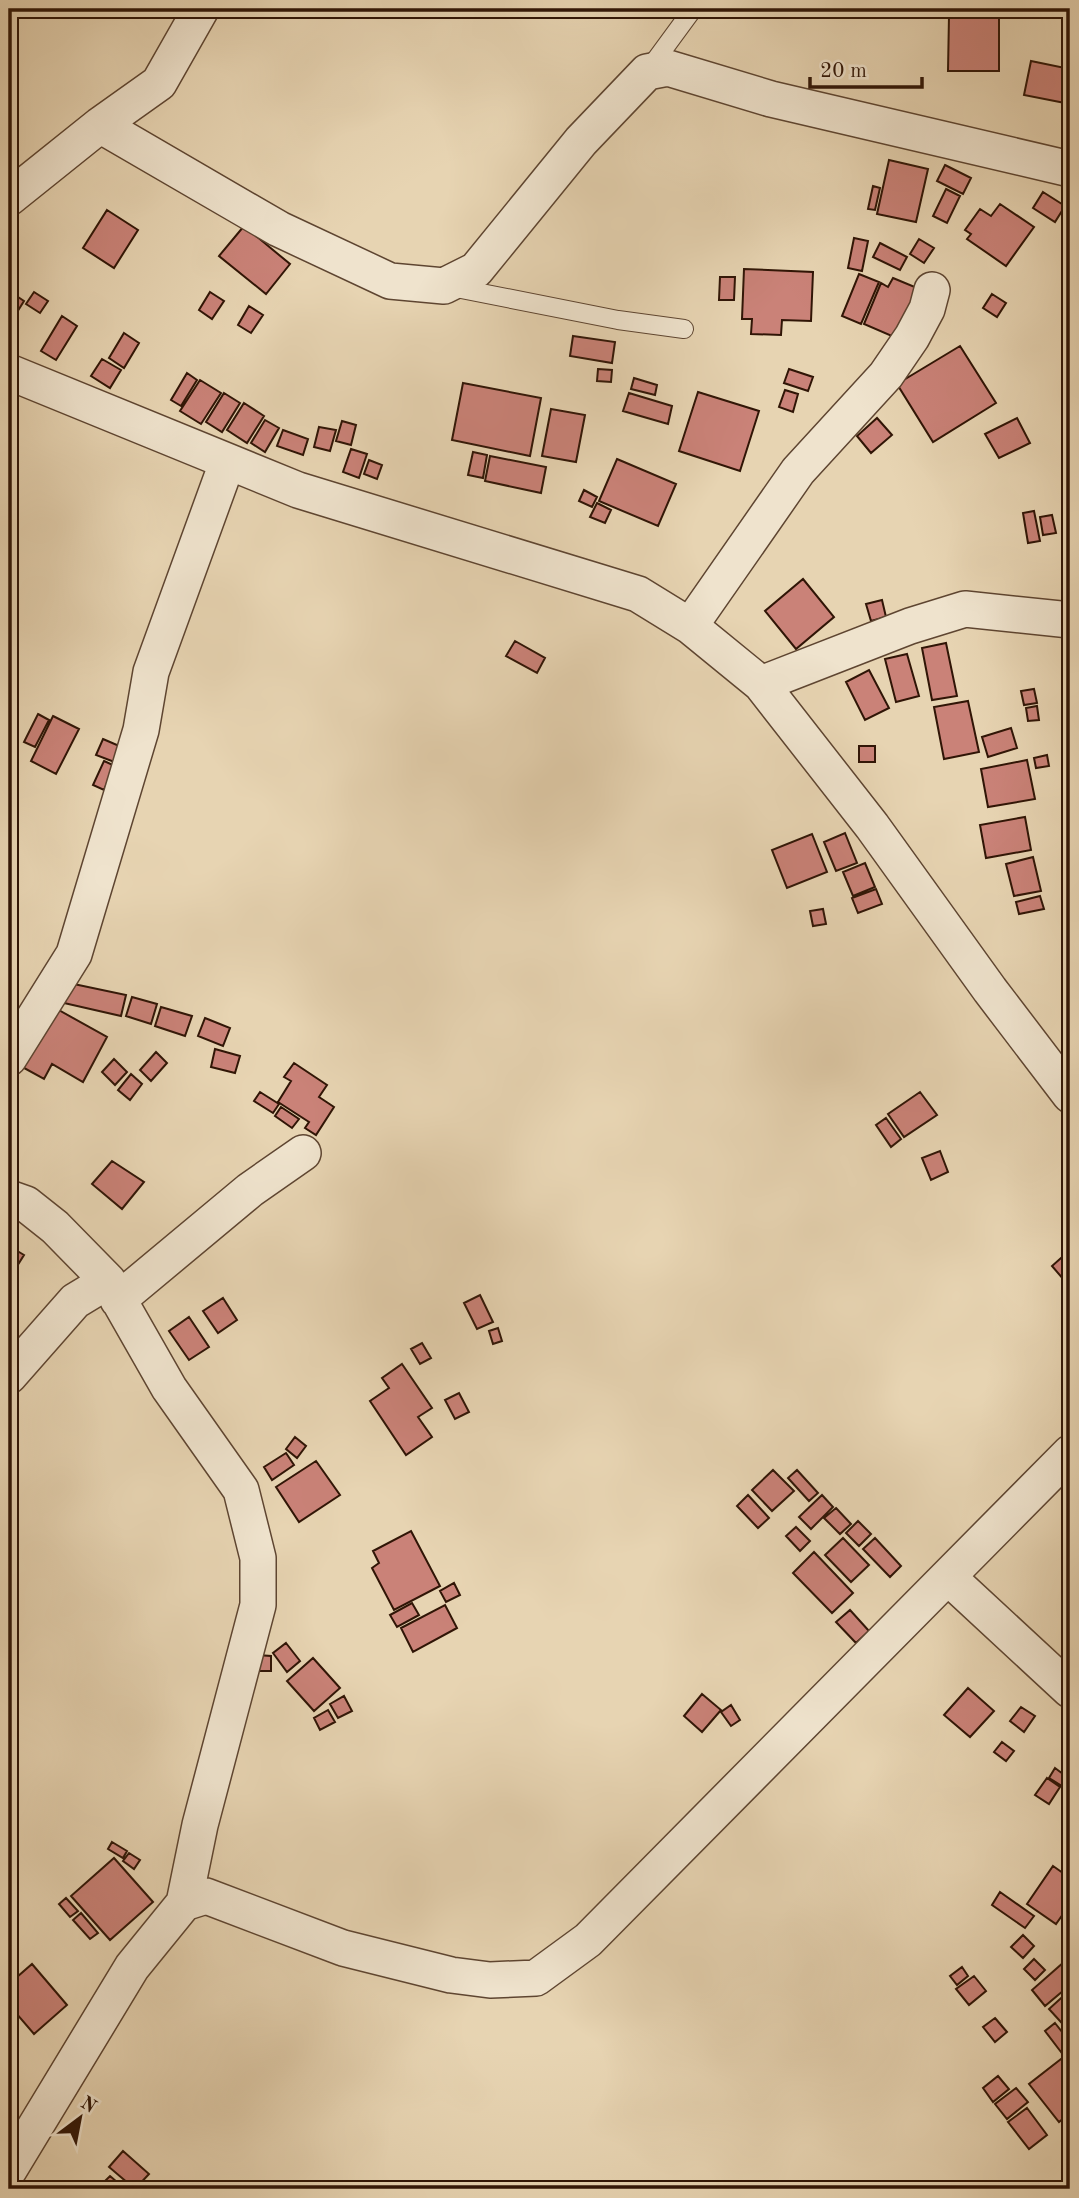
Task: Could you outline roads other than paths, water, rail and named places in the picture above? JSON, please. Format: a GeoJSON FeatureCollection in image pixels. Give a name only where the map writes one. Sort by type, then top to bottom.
{"type":"FeatureCollection","features":[{"type":"Feature","properties":{"kind":"street"},"geometry":{"type":"LineString","coordinates":[[9,198],[100,125],[159,83],[201,9]]}},
{"type":"Feature","properties":{"kind":"street"},"geometry":{"type":"LineString","coordinates":[[100,125],[291,235],[390,281],[444,286],[476,270],[581,141],[647,72],[668,68],[771,99],[1070,169]]}},
{"type":"Feature","properties":{"kind":"street"},"geometry":{"type":"LineString","coordinates":[[690,626],[799,471],[886,375],[912,337],[927,309],[932,290]]}},
{"type":"Feature","properties":{"kind":"street"},"geometry":{"type":"LineString","coordinates":[[9,372],[298,491],[638,594],[690,626],[761,684],[872,826],[989,990],[1070,1095]]}},
{"type":"Feature","properties":{"kind":"street"},"geometry":{"type":"LineString","coordinates":[[9,1058],[74,954],[141,730],[151,672],[228,463]]}},
{"type":"Feature","properties":{"kind":"street"},"geometry":{"type":"LineString","coordinates":[[761,684],[910,626],[965,609],[1070,620]]}},
{"type":"Feature","properties":{"kind":"street"},"geometry":{"type":"LineString","coordinates":[[9,1376],[75,1301],[113,1291],[303,1153]]}},
{"type":"Feature","properties":{"kind":"street"},"geometry":{"type":"LineString","coordinates":[[9,1198],[26,1203],[55,1227],[113,1291],[169,1388],[241,1490],[258,1558],[258,1605],[200,1825],[184,1903],[132,1967],[9,2169]]}},
{"type":"Feature","properties":{"kind":"street"},"geometry":{"type":"LineString","coordinates":[[184,1903],[206,1896],[343,1948],[451,1975],[490,1980],[536,1978],[588,1940],[1070,1453]]}},
{"type":"Feature","properties":{"kind":"street"},"geometry":{"type":"LineString","coordinates":[[948,1577],[1070,1690]]}},
{"type":"Feature","properties":{"kind":"lane"},"geometry":{"type":"LineString","coordinates":[[647,72],[693,9]]}},
{"type":"Feature","properties":{"kind":"lane"},"geometry":{"type":"LineString","coordinates":[[444,286],[618,320],[684,329]]}}]}
